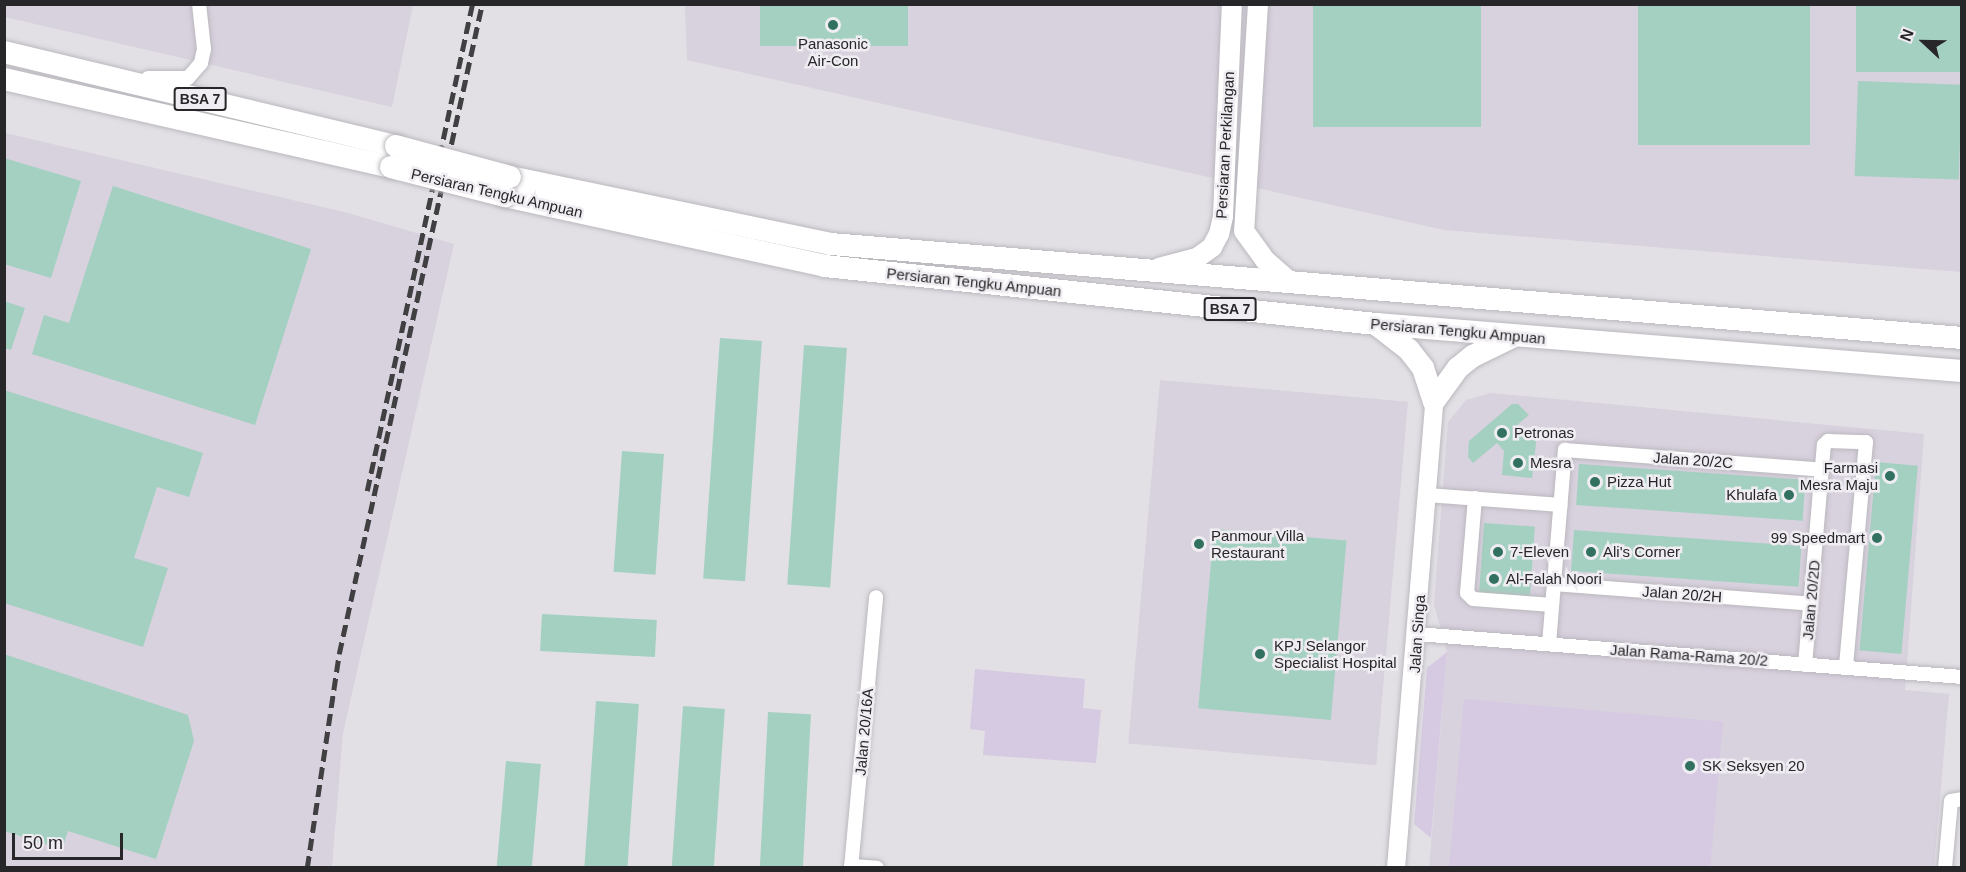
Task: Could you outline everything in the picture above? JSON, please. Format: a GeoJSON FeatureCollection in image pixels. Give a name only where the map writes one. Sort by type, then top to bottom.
{"type":"FeatureCollection","features":[{"type":"Feature","properties":{"kind":"main road","name":"Persiaran Perkilangan"},"geometry":{"type":"LineString","coordinates":[[1145,272],[1197,258],[1212,247],[1218,234],[1223,216],[1232,4]]}},
{"type":"Feature","properties":{"kind":"main road"},"geometry":{"type":"LineString","coordinates":[[1258,4],[1244,231],[1265,260],[1291,284]]}},
{"type":"Feature","properties":{"kind":"main road","name":"Persiaran Tengku Ampuan"},"geometry":{"type":"LineString","coordinates":[[4,52],[106,76],[394,157],[825,266],[1376,324],[1957,371]]}},
{"type":"Feature","properties":{"kind":"main road","name":"Persiaran Tengku Ampuan"},"geometry":{"type":"LineString","coordinates":[[4,79],[394,157]]}},
{"type":"Feature","properties":{"kind":"main road","name":"Persiaran Tengku Ampuan"},"geometry":{"type":"LineString","coordinates":[[508,186],[831,244],[1145,272],[1960,338]]}},
{"type":"Feature","properties":{"kind":"main road"},"geometry":{"type":"LineString","coordinates":[[1376,324],[1409,350],[1423,368],[1434,401]]}},
{"type":"Feature","properties":{"kind":"main road"},"geometry":{"type":"LineString","coordinates":[[1434,401],[1465,362],[1515,336]]}},
{"type":"Feature","properties":{"kind":"street"},"geometry":{"type":"LineString","coordinates":[[106,76],[189,78],[201,63],[204,49],[199,4]]}},
{"type":"Feature","properties":{"kind":"street","name":"Jalan Singa"},"geometry":{"type":"LineString","coordinates":[[1396,867],[1417,634],[1434,401]]}},
{"type":"Feature","properties":{"kind":"street","name":"Jalan 20/2D"},"geometry":{"type":"LineString","coordinates":[[1805,664],[1825,443],[1866,442],[1846,668]]}},
{"type":"Feature","properties":{"kind":"street","name":"Jalan 20/2C"},"geometry":{"type":"LineString","coordinates":[[1561,505],[1565,450],[1822,470]]}},
{"type":"Feature","properties":{"kind":"street"},"geometry":{"type":"LineString","coordinates":[[1427,495],[1561,505],[1549,644]]}},
{"type":"Feature","properties":{"kind":"street"},"geometry":{"type":"LineString","coordinates":[[1476,498],[1467,593],[1473,599],[1552,605]]}},
{"type":"Feature","properties":{"kind":"street","name":"Jalan 20/2H"},"geometry":{"type":"LineString","coordinates":[[1554,584],[1811,604]]}},
{"type":"Feature","properties":{"kind":"street","name":"Jalan 20/16A"},"geometry":{"type":"LineString","coordinates":[[851,866],[876,597]]}},
{"type":"Feature","properties":{"kind":"street","name":"Jalan Rama-Rama 20/2"},"geometry":{"type":"LineString","coordinates":[[1417,634],[1962,677]]}},
{"type":"Feature","properties":{"kind":"street"},"geometry":{"type":"LineString","coordinates":[[1945,867],[1951,801],[1959,798]]}},
{"type":"Feature","properties":{"kind":"street"},"geometry":{"type":"LineString","coordinates":[[851,866],[877,867]]}},
{"type":"Feature","properties":{"kind":"shaded area"},"geometry":{"type":"Polygon","coordinates":[[[5,4],[413,5],[392,107],[5,17],[5,4]]]}},
{"type":"Feature","properties":{"kind":"shaded area"},"geometry":{"type":"Polygon","coordinates":[[[685,5],[1961,5],[1961,272],[1444,230],[687,60],[685,5]]]}},
{"type":"Feature","properties":{"kind":"shaded area"},"geometry":{"type":"Polygon","coordinates":[[[5,133],[348,213],[454,244],[343,733],[332,867],[5,868],[5,133]]]}},
{"type":"Feature","properties":{"kind":"shaded area","name":"KPJ Selangor Specialist Hospital"},"geometry":{"type":"Polygon","coordinates":[[[1160,380],[1408,402],[1376,765],[1128,744],[1160,380]]]}},
{"type":"Feature","properties":{"kind":"shaded area"},"geometry":{"type":"Polygon","coordinates":[[[1491,393],[1924,434],[1905,690],[1949,694],[1934,867],[1429,868],[1447,652],[1434,604],[1448,422],[1466,400],[1491,393]]]}},
{"type":"Feature","properties":{"kind":"shaded area"},"geometry":{"type":"Polygon","coordinates":[[[1447,652],[1431,838],[1414,824],[1427,668],[1447,652]]]}},
{"type":"Feature","properties":{"kind":"shaded area"},"geometry":{"type":"Polygon","coordinates":[[[975,669],[1085,679],[1083,708],[1101,710],[1096,763],[983,755],[985,731],[970,729],[975,669]]]}},
{"type":"Feature","properties":{"kind":"shaded area"},"geometry":{"type":"Polygon","coordinates":[[[1464,699],[1723,722],[1710,868],[1449,867],[1464,699]]]}},
{"type":"Feature","properties":{"kind":"building"},"geometry":{"type":"Polygon","coordinates":[[[1313,4],[1481,4],[1481,127],[1313,127],[1313,4]]]}},
{"type":"Feature","properties":{"kind":"building"},"geometry":{"type":"Polygon","coordinates":[[[1638,4],[1810,4],[1810,145],[1638,145],[1638,4]]]}},
{"type":"Feature","properties":{"kind":"building"},"geometry":{"type":"Polygon","coordinates":[[[1856,4],[1962,4],[1962,72],[1856,72],[1856,4]]]}},
{"type":"Feature","properties":{"kind":"building","name":"Panasonic Air-Con"},"geometry":{"type":"Polygon","coordinates":[[[760,5],[908,5],[908,46],[760,46],[760,5]]]}},
{"type":"Feature","properties":{"kind":"building"},"geometry":{"type":"Polygon","coordinates":[[[1858,81],[1962,85],[1959,180],[1855,176],[1858,81]]]}},
{"type":"Feature","properties":{"kind":"building"},"geometry":{"type":"Polygon","coordinates":[[[4,158],[81,181],[51,278],[4,264],[4,158]]]}},
{"type":"Feature","properties":{"kind":"building"},"geometry":{"type":"Polygon","coordinates":[[[113,186],[311,249],[255,425],[32,354],[44,315],[69,323],[113,186]]]}},
{"type":"Feature","properties":{"kind":"building"},"geometry":{"type":"Polygon","coordinates":[[[4,301],[25,308],[11,350],[4,348],[4,301]]]}},
{"type":"Feature","properties":{"kind":"building"},"geometry":{"type":"Polygon","coordinates":[[[720,338],[762,341],[745,581],[703,578],[720,338]]]}},
{"type":"Feature","properties":{"kind":"building"},"geometry":{"type":"Polygon","coordinates":[[[804,345],[847,348],[830,587],[787,584],[804,345]]]}},
{"type":"Feature","properties":{"kind":"building"},"geometry":{"type":"Polygon","coordinates":[[[4,390],[203,453],[189,497],[157,487],[134,558],[168,568],[143,647],[4,603],[4,390]]]}},
{"type":"Feature","properties":{"kind":"building"},"geometry":{"type":"Polygon","coordinates":[[[1512,404],[1518,404],[1529,415],[1516,426],[1523,434],[1537,434],[1532,478],[1502,475],[1504,451],[1497,443],[1473,463],[1468,457],[1469,441],[1512,404]]]}},
{"type":"Feature","properties":{"kind":"building"},"geometry":{"type":"Polygon","coordinates":[[[622,451],[664,454],[655,575],[614,572],[622,451]]]}},
{"type":"Feature","properties":{"kind":"building"},"geometry":{"type":"Polygon","coordinates":[[[1876,462],[1918,466],[1901,654],[1860,650],[1876,462]]]}},
{"type":"Feature","properties":{"kind":"building"},"geometry":{"type":"Polygon","coordinates":[[[1579,464],[1805,480],[1803,521],[1576,505],[1579,464]]]}},
{"type":"Feature","properties":{"kind":"building"},"geometry":{"type":"Polygon","coordinates":[[[1484,523],[1535,527],[1530,596],[1479,593],[1484,523]]]}},
{"type":"Feature","properties":{"kind":"building"},"geometry":{"type":"Polygon","coordinates":[[[1214,529],[1346,541],[1331,720],[1198,708],[1214,529]]]}},
{"type":"Feature","properties":{"kind":"building"},"geometry":{"type":"Polygon","coordinates":[[[1574,530],[1801,546],[1799,587],[1571,571],[1574,530]]]}},
{"type":"Feature","properties":{"kind":"building"},"geometry":{"type":"Polygon","coordinates":[[[542,614],[657,620],[655,657],[540,651],[542,614]]]}},
{"type":"Feature","properties":{"kind":"building"},"geometry":{"type":"Polygon","coordinates":[[[4,654],[188,715],[194,741],[156,859],[68,831],[62,849],[4,831],[4,654]]]}},
{"type":"Feature","properties":{"kind":"building"},"geometry":{"type":"Polygon","coordinates":[[[596,701],[639,704],[627,868],[584,868],[596,701]]]}},
{"type":"Feature","properties":{"kind":"building"},"geometry":{"type":"Polygon","coordinates":[[[683,706],[725,709],[714,868],[672,868],[683,706]]]}},
{"type":"Feature","properties":{"kind":"building"},"geometry":{"type":"Polygon","coordinates":[[[768,712],[811,714],[803,868],[760,868],[768,712]]]}},
{"type":"Feature","properties":{"kind":"building"},"geometry":{"type":"Polygon","coordinates":[[[506,761],[541,764],[532,868],[497,868],[506,761]]]}},
{"type":"Feature","properties":{"kind":"railway"},"geometry":{"type":"LineString","coordinates":[[367,491],[472,4]]}},
{"type":"Feature","properties":{"kind":"railway"},"geometry":{"type":"LineString","coordinates":[[307,868],[339,654],[482,4]]}},
{"type":"Feature","properties":{"kind":"place","name":"Panasonic Air-Con"},"geometry":{"type":"Point","coordinates":[833,25]}},
{"type":"Feature","properties":{"kind":"place","name":"Petronas"},"geometry":{"type":"Point","coordinates":[1502,433]}},
{"type":"Feature","properties":{"kind":"place","name":"Mesra"},"geometry":{"type":"Point","coordinates":[1518,463]}},
{"type":"Feature","properties":{"kind":"place","name":"Farmasi Mesra Maju"},"geometry":{"type":"Point","coordinates":[1890,476]}},
{"type":"Feature","properties":{"kind":"place","name":"Pizza Hut"},"geometry":{"type":"Point","coordinates":[1595,482]}},
{"type":"Feature","properties":{"kind":"place","name":"Khulafa"},"geometry":{"type":"Point","coordinates":[1789,495]}},
{"type":"Feature","properties":{"kind":"place","name":"99 Speedmart"},"geometry":{"type":"Point","coordinates":[1877,538]}},
{"type":"Feature","properties":{"kind":"place","name":"Panmour Villa Restaurant"},"geometry":{"type":"Point","coordinates":[1199,544]}},
{"type":"Feature","properties":{"kind":"place","name":"7-Eleven"},"geometry":{"type":"Point","coordinates":[1498,552]}},
{"type":"Feature","properties":{"kind":"place","name":"Ali's Corner"},"geometry":{"type":"Point","coordinates":[1591,552]}},
{"type":"Feature","properties":{"kind":"place","name":"Al-Falah Noori"},"geometry":{"type":"Point","coordinates":[1494,579]}},
{"type":"Feature","properties":{"kind":"place","name":"KPJ Selangor Specialist Hospital"},"geometry":{"type":"Point","coordinates":[1260,654]}},
{"type":"Feature","properties":{"kind":"place","name":"SK Seksyen 20"},"geometry":{"type":"Point","coordinates":[1690,766]}}]}
